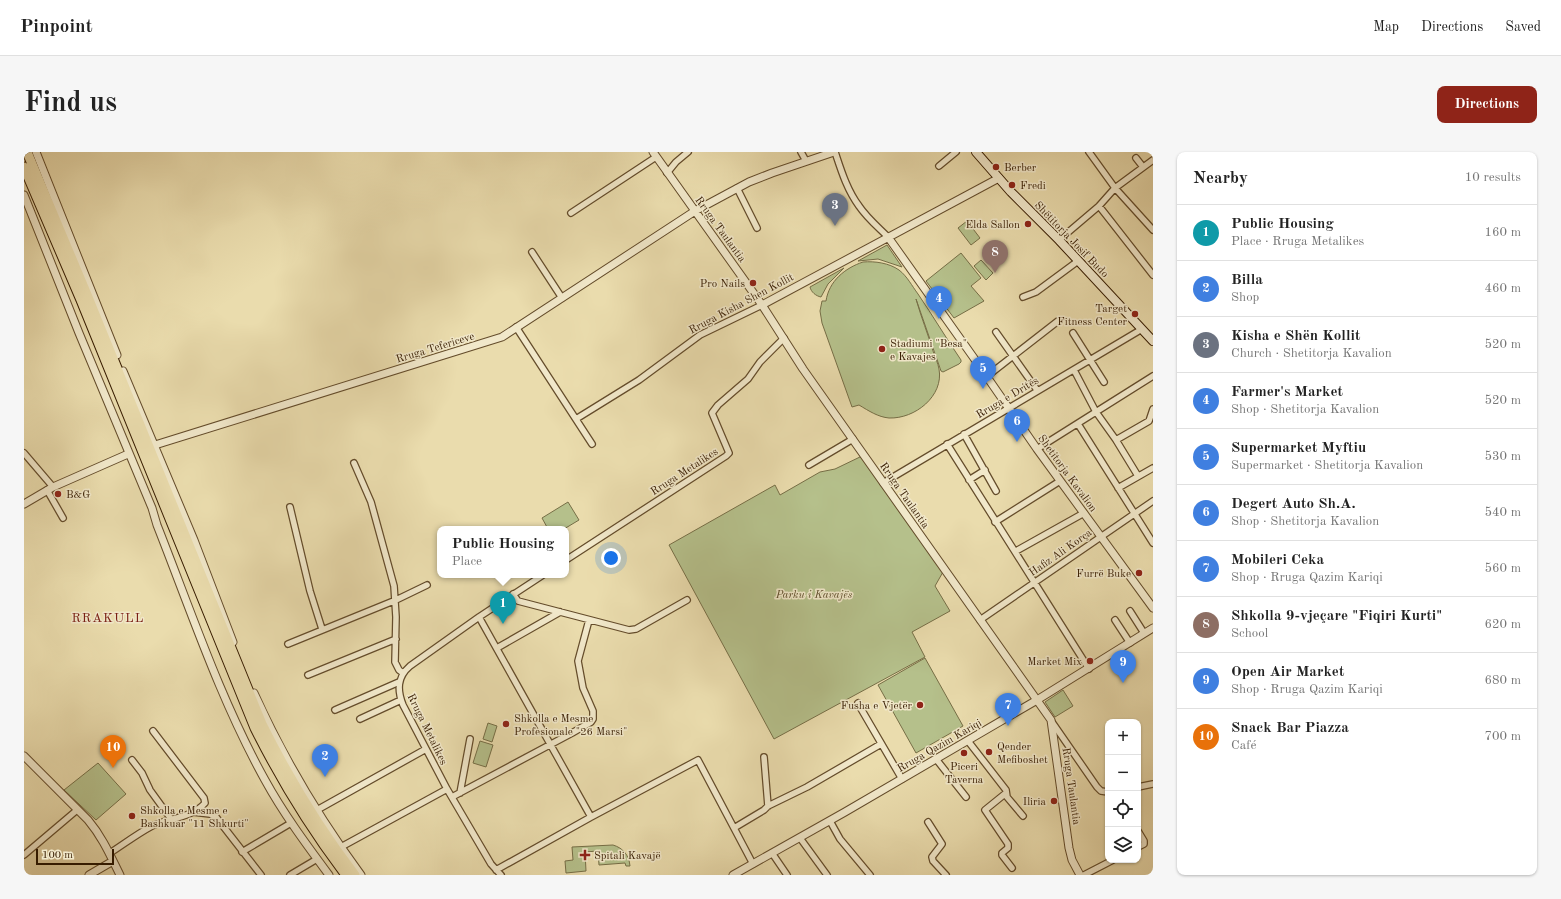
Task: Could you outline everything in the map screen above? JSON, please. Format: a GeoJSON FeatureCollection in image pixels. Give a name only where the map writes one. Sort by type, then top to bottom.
{"type":"FeatureCollection","features":[{"type":"Feature","properties":{"kind":"highway"},"geometry":{"type":"LineString","coordinates":[[26,152],[88,298],[262,724],[306,805],[338,853],[355,875]]}},
{"type":"Feature","properties":{"kind":"highway"},"geometry":{"type":"LineString","coordinates":[[24,167],[81,300],[255,728],[299,808],[346,875]]}},
{"type":"Feature","properties":{"kind":"highway"},"geometry":{"type":"LineString","coordinates":[[120,364],[119,367],[129,392],[129,398]]}},
{"type":"Feature","properties":{"kind":"main road","name":"Shëtitorja Josif Budo"},"geometry":{"type":"LineString","coordinates":[[976,152],[1011,192],[1059,240],[1153,341]]}},
{"type":"Feature","properties":{"kind":"street"},"geometry":{"type":"LineString","coordinates":[[36,152],[120,364],[194,540],[254,694],[284,754],[317,810],[361,875]]}},
{"type":"Feature","properties":{"kind":"street"},"geometry":{"type":"LineString","coordinates":[[667,173],[676,162],[688,152]]}},
{"type":"Feature","properties":{"kind":"street"},"geometry":{"type":"LineString","coordinates":[[801,152],[806,161]]}},
{"type":"Feature","properties":{"kind":"street","name":"Rruga Tefericeve"},"geometry":{"type":"LineString","coordinates":[[154,445],[493,341],[510,332],[695,211],[737,188],[772,173],[835,152]]}},
{"type":"Feature","properties":{"kind":"street","name":"Shetitorja Kavalion"},"geometry":{"type":"LineString","coordinates":[[835,152],[848,186],[857,204],[874,224],[888,237],[976,360],[986,377],[1037,449],[1153,608]]}},
{"type":"Feature","properties":{"kind":"street"},"geometry":{"type":"LineString","coordinates":[[939,166],[956,152]]}},
{"type":"Feature","properties":{"kind":"street"},"geometry":{"type":"LineString","coordinates":[[1089,152],[1115,188],[1153,230]]}},
{"type":"Feature","properties":{"kind":"street"},"geometry":{"type":"LineString","coordinates":[[571,213],[655,154]]}},
{"type":"Feature","properties":{"kind":"street","name":"Rruga Taulantia"},"geometry":{"type":"LineString","coordinates":[[655,154],[762,305],[803,369],[854,439],[883,483],[1051,720],[1069,848],[1072,860],[1080,875]]}},
{"type":"Feature","properties":{"kind":"street"},"geometry":{"type":"LineString","coordinates":[[1136,158],[1143,168]]}},
{"type":"Feature","properties":{"kind":"street"},"geometry":{"type":"LineString","coordinates":[[1059,240],[1099,206],[1115,188],[1153,160]]}},
{"type":"Feature","properties":{"kind":"street","name":"Rruga Kisha Shen Kollit"},"geometry":{"type":"LineString","coordinates":[[576,419],[634,384],[700,335],[762,305],[999,178]]}},
{"type":"Feature","properties":{"kind":"street"},"geometry":{"type":"LineString","coordinates":[[737,188],[757,228]]}},
{"type":"Feature","properties":{"kind":"street"},"geometry":{"type":"LineString","coordinates":[[24,195],[128,454],[152,508],[157,526],[226,699],[260,770],[291,823],[329,875]]}},
{"type":"Feature","properties":{"kind":"street"},"geometry":{"type":"LineString","coordinates":[[1099,206],[1153,275]]}},
{"type":"Feature","properties":{"kind":"street"},"geometry":{"type":"LineString","coordinates":[[532,252],[562,298]]}},
{"type":"Feature","properties":{"kind":"street"},"geometry":{"type":"LineString","coordinates":[[1023,297],[1036,292],[1078,261]]}},
{"type":"Feature","properties":{"kind":"street"},"geometry":{"type":"LineString","coordinates":[[986,377],[1058,321]]}},
{"type":"Feature","properties":{"kind":"street"},"geometry":{"type":"LineString","coordinates":[[516,327],[592,444]]}},
{"type":"Feature","properties":{"kind":"street","name":"Rruga e Dritës"},"geometry":{"type":"LineString","coordinates":[[883,483],[1037,390],[1074,370],[1142,329]]}},
{"type":"Feature","properties":{"kind":"street"},"geometry":{"type":"LineString","coordinates":[[996,332],[1037,390]]}},
{"type":"Feature","properties":{"kind":"street"},"geometry":{"type":"LineString","coordinates":[[1073,333],[1104,382]]}},
{"type":"Feature","properties":{"kind":"street","name":"Rruga Metalikes"},"geometry":{"type":"LineString","coordinates":[[569,558],[729,453],[712,413],[718,405],[742,384],[760,362],[784,338]]}},
{"type":"Feature","properties":{"kind":"street"},"geometry":{"type":"LineString","coordinates":[[1074,370],[1096,412],[1116,440],[1138,476]]}},
{"type":"Feature","properties":{"kind":"street"},"geometry":{"type":"LineString","coordinates":[[1037,449],[1153,376]]}},
{"type":"Feature","properties":{"kind":"street"},"geometry":{"type":"LineString","coordinates":[[1116,440],[1149,421],[1153,409]]}},
{"type":"Feature","properties":{"kind":"street"},"geometry":{"type":"LineString","coordinates":[[1078,424],[1152,539]]}},
{"type":"Feature","properties":{"kind":"street"},"geometry":{"type":"LineString","coordinates":[[964,434],[996,491]]}},
{"type":"Feature","properties":{"kind":"street"},"geometry":{"type":"LineString","coordinates":[[809,465],[854,439]]}},
{"type":"Feature","properties":{"kind":"street"},"geometry":{"type":"LineString","coordinates":[[947,444],[995,522],[1016,550],[1089,668]]}},
{"type":"Feature","properties":{"kind":"street"},"geometry":{"type":"LineString","coordinates":[[24,453],[50,488],[63,518]]}},
{"type":"Feature","properties":{"kind":"street"},"geometry":{"type":"LineString","coordinates":[[24,504],[50,488],[128,454]]}},
{"type":"Feature","properties":{"kind":"street"},"geometry":{"type":"LineString","coordinates":[[354,462],[371,502],[394,586],[396,600],[395,662],[399,670],[403,673]]}},
{"type":"Feature","properties":{"kind":"street"},"geometry":{"type":"LineString","coordinates":[[1118,488],[1153,468]]}},
{"type":"Feature","properties":{"kind":"street"},"geometry":{"type":"LineString","coordinates":[[969,480],[985,470]]}},
{"type":"Feature","properties":{"kind":"street"},"geometry":{"type":"LineString","coordinates":[[995,522],[1060,481]]}},
{"type":"Feature","properties":{"kind":"street","name":"Hafiz Ali Korça"},"geometry":{"type":"LineString","coordinates":[[980,620],[1153,501]]}},
{"type":"Feature","properties":{"kind":"street"},"geometry":{"type":"LineString","coordinates":[[290,507],[310,591],[322,629]]}},
{"type":"Feature","properties":{"kind":"street"},"geometry":{"type":"LineString","coordinates":[[1016,550],[1084,513]]}},
{"type":"Feature","properties":{"kind":"street","name":"Rruga Metalikes"},"geometry":{"type":"LineString","coordinates":[[501,875],[496,870],[447,789],[401,700],[398,689],[403,673],[410,666],[479,617],[538,578]]}},
{"type":"Feature","properties":{"kind":"street"},"geometry":{"type":"LineString","coordinates":[[288,644],[396,600],[427,585]]}},
{"type":"Feature","properties":{"kind":"street"},"geometry":{"type":"LineString","coordinates":[[513,594],[518,601],[626,630],[632,630],[687,600]]}},
{"type":"Feature","properties":{"kind":"street"},"geometry":{"type":"LineString","coordinates":[[1130,611],[1144,633]]}},
{"type":"Feature","properties":{"kind":"street"},"geometry":{"type":"LineString","coordinates":[[497,648],[560,612]]}},
{"type":"Feature","properties":{"kind":"street"},"geometry":{"type":"LineString","coordinates":[[479,617],[591,816]]}},
{"type":"Feature","properties":{"kind":"street"},"geometry":{"type":"LineString","coordinates":[[452,797],[593,720],[592,711],[583,688],[578,661],[589,620]]}},
{"type":"Feature","properties":{"kind":"street"},"geometry":{"type":"LineString","coordinates":[[1115,620],[1130,643]]}},
{"type":"Feature","properties":{"kind":"street","name":"Rruga Qazim Kariqi"},"geometry":{"type":"LineString","coordinates":[[733,875],[742,873],[753,864],[968,741],[1153,628]]}},
{"type":"Feature","properties":{"kind":"street"},"geometry":{"type":"LineString","coordinates":[[308,675],[396,639]]}},
{"type":"Feature","properties":{"kind":"street"},"geometry":{"type":"LineString","coordinates":[[335,710],[399,682]]}},
{"type":"Feature","properties":{"kind":"street"},"geometry":{"type":"LineString","coordinates":[[360,719],[401,700]]}},
{"type":"Feature","properties":{"kind":"street"},"geometry":{"type":"LineString","coordinates":[[858,703],[902,779]]}},
{"type":"Feature","properties":{"kind":"street"},"geometry":{"type":"LineString","coordinates":[[1051,720],[1097,787],[1101,791],[1105,792]]}},
{"type":"Feature","properties":{"kind":"street"},"geometry":{"type":"LineString","coordinates":[[110,853],[144,830],[193,812],[205,803],[153,730]]}},
{"type":"Feature","properties":{"kind":"street"},"geometry":{"type":"LineString","coordinates":[[460,793],[470,739]]}},
{"type":"Feature","properties":{"kind":"street"},"geometry":{"type":"LineString","coordinates":[[968,741],[1006,790],[1007,797],[1023,816]]}},
{"type":"Feature","properties":{"kind":"street"},"geometry":{"type":"LineString","coordinates":[[734,828],[768,806],[807,787],[881,744]]}},
{"type":"Feature","properties":{"kind":"street"},"geometry":{"type":"LineString","coordinates":[[317,810],[426,749]]}},
{"type":"Feature","properties":{"kind":"street"},"geometry":{"type":"LineString","coordinates":[[24,756],[98,831],[120,875]]}},
{"type":"Feature","properties":{"kind":"street"},"geometry":{"type":"LineString","coordinates":[[764,757],[766,802],[768,806]]}},
{"type":"Feature","properties":{"kind":"street"},"geometry":{"type":"LineString","coordinates":[[936,759],[966,797]]}},
{"type":"Feature","properties":{"kind":"street"},"geometry":{"type":"LineString","coordinates":[[132,760],[142,773],[150,790],[171,820]]}},
{"type":"Feature","properties":{"kind":"street"},"geometry":{"type":"LineString","coordinates":[[496,870],[591,816],[698,760],[753,864]]}},
{"type":"Feature","properties":{"kind":"street"},"geometry":{"type":"LineString","coordinates":[[1141,787],[1153,784]]}},
{"type":"Feature","properties":{"kind":"street"},"geometry":{"type":"LineString","coordinates":[[341,847],[447,789]]}},
{"type":"Feature","properties":{"kind":"street"},"geometry":{"type":"LineString","coordinates":[[1006,793],[985,810],[1009,846],[1002,853],[1002,855],[1012,868]]}},
{"type":"Feature","properties":{"kind":"street"},"geometry":{"type":"LineString","coordinates":[[24,855],[77,810]]}},
{"type":"Feature","properties":{"kind":"street"},"geometry":{"type":"LineString","coordinates":[[193,812],[214,814],[261,875]]}},
{"type":"Feature","properties":{"kind":"street"},"geometry":{"type":"LineString","coordinates":[[830,821],[840,839],[870,875]]}},
{"type":"Feature","properties":{"kind":"street"},"geometry":{"type":"LineString","coordinates":[[928,822],[942,844],[932,857],[933,861],[946,875]]}},
{"type":"Feature","properties":{"kind":"street"},"geometry":{"type":"LineString","coordinates":[[242,852],[291,823]]}},
{"type":"Feature","properties":{"kind":"street"},"geometry":{"type":"LineString","coordinates":[[1141,836],[1144,844],[1141,846]]}},
{"type":"Feature","properties":{"kind":"street"},"geometry":{"type":"LineString","coordinates":[[800,838],[827,875]]}},
{"type":"Feature","properties":{"kind":"street"},"geometry":{"type":"LineString","coordinates":[[772,853],[787,875]]}},
{"type":"Feature","properties":{"kind":"street"},"geometry":{"type":"LineString","coordinates":[[290,875],[317,859]]}},
{"type":"Feature","properties":{"kind":"street"},"geometry":{"type":"LineString","coordinates":[[89,875],[113,861]]}},
{"type":"Feature","properties":{"kind":"street"},"geometry":{"type":"LineString","coordinates":[[1084,875],[1107,863]]}},
{"type":"Feature","properties":{"kind":"green space"},"geometry":{"type":"Polygon","coordinates":[[[967,221],[980,238],[971,245],[958,228],[967,221]]]}},
{"type":"Feature","properties":{"kind":"green space"},"geometry":{"type":"Polygon","coordinates":[[[887,245],[902,267],[878,259],[858,261],[887,245]]]}},
{"type":"Feature","properties":{"kind":"green space"},"geometry":{"type":"Polygon","coordinates":[[[961,253],[981,278],[971,286],[984,301],[954,318],[926,281],[961,253]]]}},
{"type":"Feature","properties":{"kind":"green space"},"geometry":{"type":"Polygon","coordinates":[[[981,260],[993,273],[986,280],[974,266],[981,260]]]}},
{"type":"Feature","properties":{"kind":"green space","name":"Stadiumi \"Besa\" e Kavajes"},"geometry":{"type":"Polygon","coordinates":[[[863,262],[877,262],[886,264],[902,272],[961,360],[959,364],[943,372],[941,371],[916,299],[938,364],[939,379],[937,388],[926,404],[908,415],[889,418],[874,413],[859,405],[852,407],[822,323],[820,311],[822,301],[826,301],[834,281],[850,268],[863,262]]]}},
{"type":"Feature","properties":{"kind":"green space"},"geometry":{"type":"Polygon","coordinates":[[[844,268],[828,284],[821,297],[811,291],[810,287],[844,268]]]}},
{"type":"Feature","properties":{"kind":"green space","name":"Parku i Kavajës"},"geometry":{"type":"Polygon","coordinates":[[[862,456],[943,572],[935,586],[950,611],[912,632],[925,657],[774,739],[669,545],[775,485],[780,495],[820,472],[835,469],[862,456]]]}},
{"type":"Feature","properties":{"kind":"green space"},"geometry":{"type":"Polygon","coordinates":[[[568,502],[579,520],[569,526],[546,526],[542,518],[568,502]]]}},
{"type":"Feature","properties":{"kind":"green space","name":"Fusha e Vjetër"},"geometry":{"type":"Polygon","coordinates":[[[925,658],[963,726],[916,753],[878,685],[925,658]]]}},
{"type":"Feature","properties":{"kind":"green space"},"geometry":{"type":"Polygon","coordinates":[[[1063,690],[1073,706],[1055,717],[1045,702],[1063,690]]]}},
{"type":"Feature","properties":{"kind":"green space"},"geometry":{"type":"Polygon","coordinates":[[[488,723],[497,726],[492,742],[483,739],[488,723]]]}},
{"type":"Feature","properties":{"kind":"green space"},"geometry":{"type":"Polygon","coordinates":[[[480,741],[493,745],[486,767],[473,763],[480,741]]]}},
{"type":"Feature","properties":{"kind":"green space"},"geometry":{"type":"Polygon","coordinates":[[[98,763],[126,794],[96,820],[64,790],[98,763]]]}},
{"type":"Feature","properties":{"kind":"green space"},"geometry":{"type":"Polygon","coordinates":[[[613,845],[625,852],[630,866],[626,866],[625,863],[599,865],[598,851],[585,852],[586,871],[566,873],[565,861],[573,860],[572,847],[613,845]]]}},
{"type":"Feature","properties":{"kind":"place","name":"Berber"},"geometry":{"type":"Point","coordinates":[996,167]}},
{"type":"Feature","properties":{"kind":"place","name":"Fredi"},"geometry":{"type":"Point","coordinates":[1012,185]}},
{"type":"Feature","properties":{"kind":"place","name":"Elda Sallon"},"geometry":{"type":"Point","coordinates":[1028,224]}},
{"type":"Feature","properties":{"kind":"place","name":"Kisha e Shën Kollit"},"geometry":{"type":"Point","coordinates":[835,226]}},
{"type":"Feature","properties":{"kind":"place","name":"Shkolla 9-vjeçare \"Fiqiri Kurti\""},"geometry":{"type":"Point","coordinates":[995,273]}},
{"type":"Feature","properties":{"kind":"place","name":"Pro Nails"},"geometry":{"type":"Point","coordinates":[753,283]}},
{"type":"Feature","properties":{"kind":"place","name":"Target Fitness Center"},"geometry":{"type":"Point","coordinates":[1135,314]}},
{"type":"Feature","properties":{"kind":"place","name":"Farmer's Market"},"geometry":{"type":"Point","coordinates":[939,319]}},
{"type":"Feature","properties":{"kind":"place","name":"Stadiumi \"Besa\" e Kavajes"},"geometry":{"type":"Point","coordinates":[882,349]}},
{"type":"Feature","properties":{"kind":"place","name":"Supermarket Myftiu"},"geometry":{"type":"Point","coordinates":[983,389]}},
{"type":"Feature","properties":{"kind":"place","name":"Degert Auto Sh.A."},"geometry":{"type":"Point","coordinates":[1017,442]}},
{"type":"Feature","properties":{"kind":"place","name":"B&G"},"geometry":{"type":"Point","coordinates":[58,494]}},
{"type":"Feature","properties":{"kind":"place","name":"Furrë Buke"},"geometry":{"type":"Point","coordinates":[1139,573]}},
{"type":"Feature","properties":{"kind":"place","name":"Public Housing"},"geometry":{"type":"Point","coordinates":[503,624]}},
{"type":"Feature","properties":{"kind":"place","name":"Market Mix"},"geometry":{"type":"Point","coordinates":[1090,661]}},
{"type":"Feature","properties":{"kind":"place","name":"Open Air Market"},"geometry":{"type":"Point","coordinates":[1123,683]}},
{"type":"Feature","properties":{"kind":"place","name":"Fusha e Vjetër"},"geometry":{"type":"Point","coordinates":[920,705]}},
{"type":"Feature","properties":{"kind":"place","name":"Shkolla e Mesme Profesionale \"26 Marsi\""},"geometry":{"type":"Point","coordinates":[506,724]}},
{"type":"Feature","properties":{"kind":"place","name":"Mobileri Ceka"},"geometry":{"type":"Point","coordinates":[1008,726]}},
{"type":"Feature","properties":{"kind":"place","name":"Qender Mefiboshet"},"geometry":{"type":"Point","coordinates":[989,752]}},
{"type":"Feature","properties":{"kind":"place","name":"Piceri Taverna"},"geometry":{"type":"Point","coordinates":[964,753]}},
{"type":"Feature","properties":{"kind":"place","name":"Snack Bar Piazza"},"geometry":{"type":"Point","coordinates":[113,768]}},
{"type":"Feature","properties":{"kind":"place","name":"Billa"},"geometry":{"type":"Point","coordinates":[325,777]}},
{"type":"Feature","properties":{"kind":"place","name":"Iliria"},"geometry":{"type":"Point","coordinates":[1054,801]}},
{"type":"Feature","properties":{"kind":"place","name":"Shkolla e Mesme e Bashkuar \"11 Shkurti\""},"geometry":{"type":"Point","coordinates":[132,816]}},
{"type":"Feature","properties":{"kind":"place","name":"Spitali Kavajë"},"geometry":{"type":"Point","coordinates":[585,855]}},
{"type":"Feature","properties":{"kind":"district","name":"RRAKULL"},"geometry":{"type":"Point","coordinates":[108,617]}}]}
